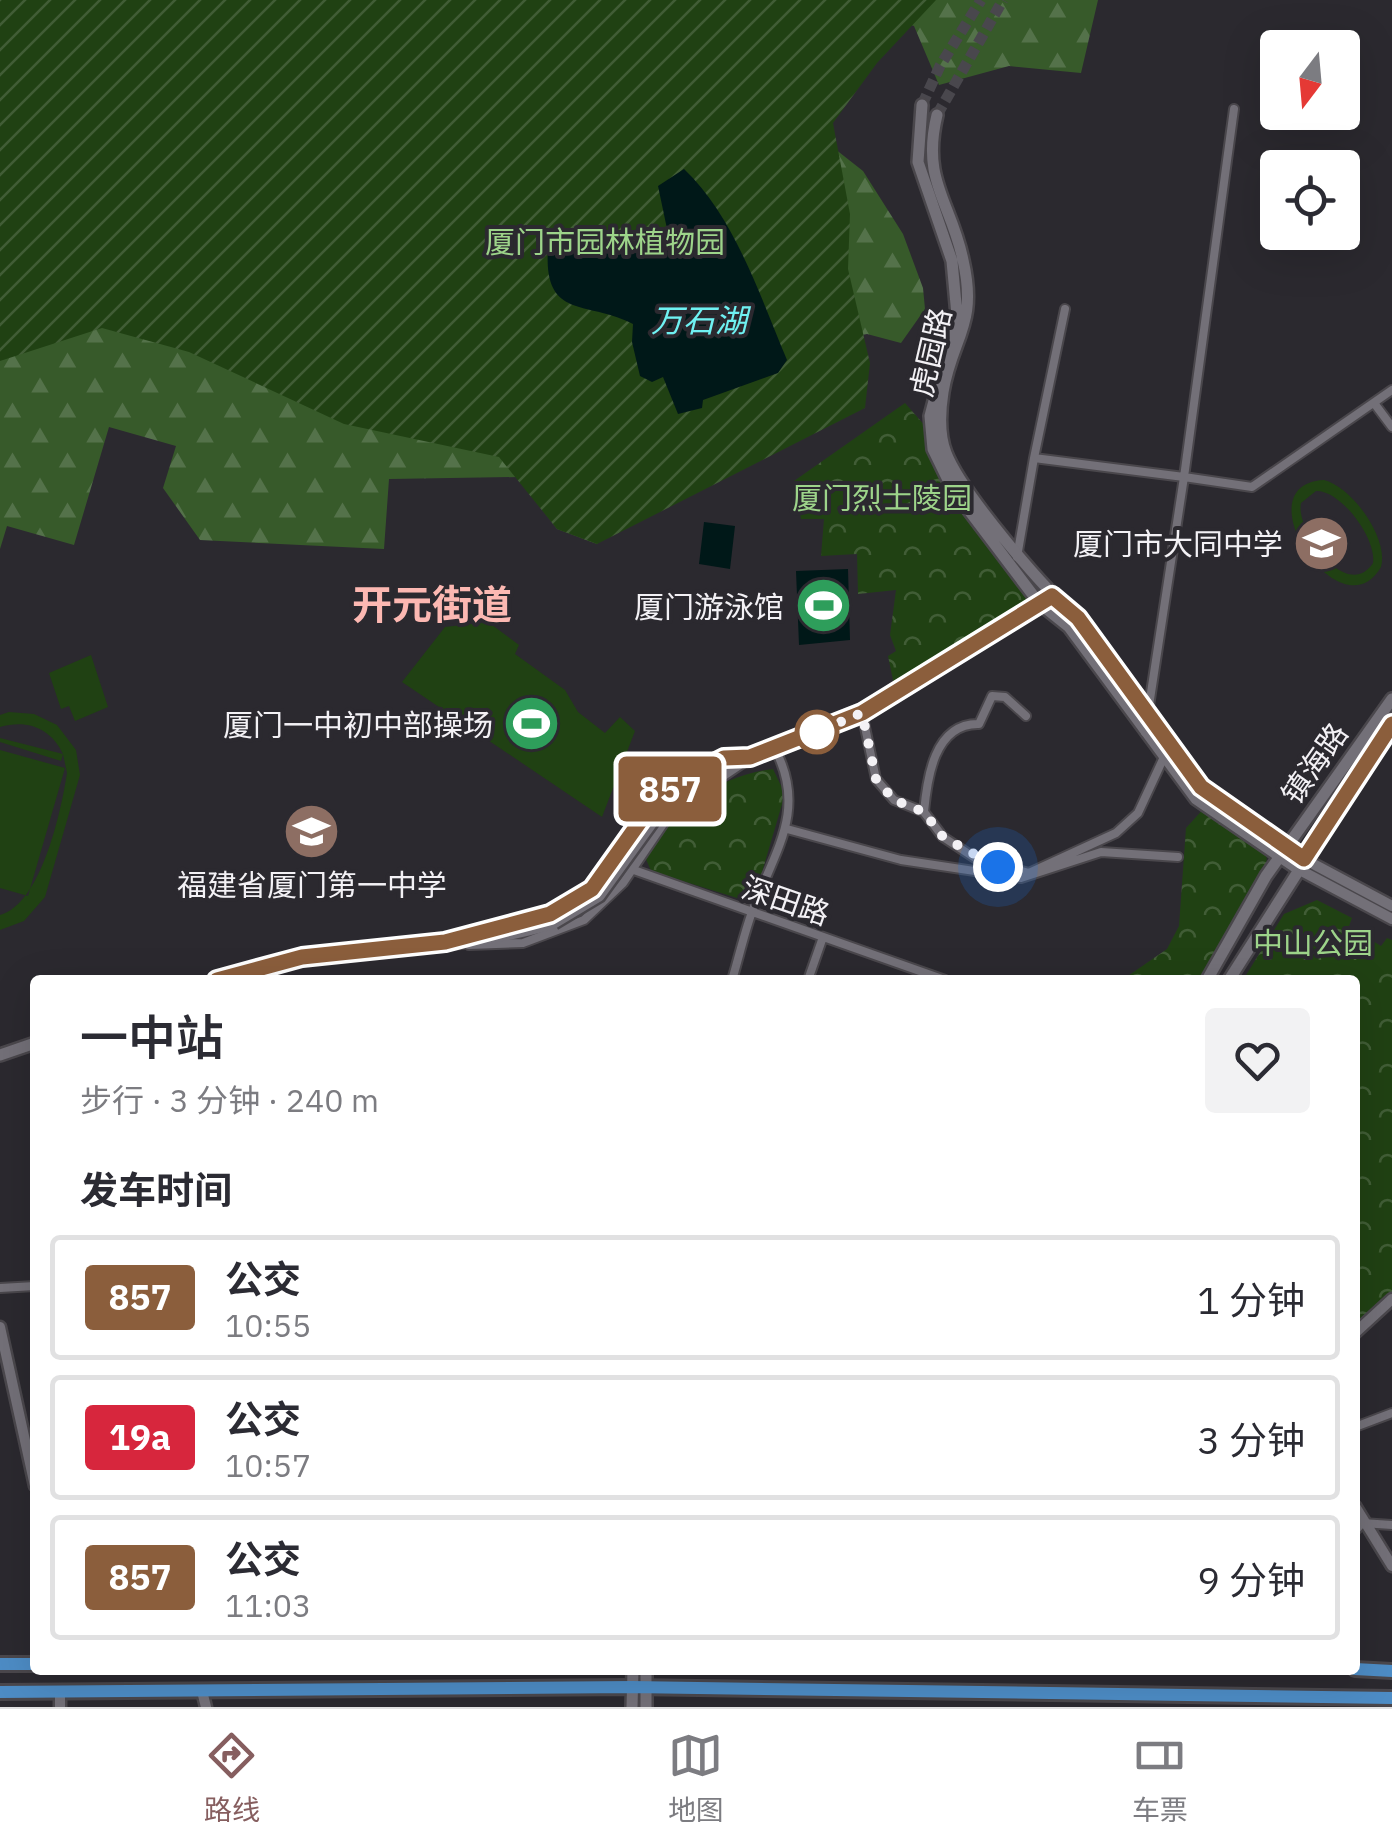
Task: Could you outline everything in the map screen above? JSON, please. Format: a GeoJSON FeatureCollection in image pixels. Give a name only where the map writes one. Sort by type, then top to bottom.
{"type":"FeatureCollection","features":[{"type":"Feature","properties":{"kind":"main road","name":"虎园路"},"geometry":{"type":"LineString","coordinates":[[922,105],[917,147],[934,214],[952,262],[957,316],[930,416],[933,449],[952,488],[1068,627],[1196,799],[1301,864]]}},
{"type":"Feature","properties":{"kind":"main road","name":"虎园路"},"geometry":{"type":"LineString","coordinates":[[937,115],[930,154],[939,200],[963,259],[969,316],[943,393],[945,450],[962,482],[1018,550],[1046,599],[1078,618],[1201,787],[1284,853]]}},
{"type":"Feature","properties":{"kind":"main road"},"geometry":{"type":"LineString","coordinates":[[235,975],[302,957],[522,933],[554,923],[600,896],[664,806],[710,773],[862,713],[1046,599]]}},
{"type":"Feature","properties":{"kind":"main road","name":"镇海路"},"geometry":{"type":"LineString","coordinates":[[1210,975],[1284,853],[1392,699]]}},
{"type":"Feature","properties":{"kind":"main road","name":"镇海路"},"geometry":{"type":"LineString","coordinates":[[1231,975],[1392,724]]}},
{"type":"Feature","properties":{"kind":"main road"},"geometry":{"type":"LineString","coordinates":[[0,1054],[30,1045]]}},
{"type":"Feature","properties":{"kind":"main road"},"geometry":{"type":"LineString","coordinates":[[0,1664],[30,1664]]}},
{"type":"Feature","properties":{"kind":"main road"},"geometry":{"type":"LineString","coordinates":[[1360,1670],[1392,1671]]}},
{"type":"Feature","properties":{"kind":"main road"},"geometry":{"type":"LineString","coordinates":[[635,1675],[646,1707]]}},
{"type":"Feature","properties":{"kind":"main road"},"geometry":{"type":"LineString","coordinates":[[632,1707],[644,1675]]}},
{"type":"Feature","properties":{"kind":"main road"},"geometry":{"type":"LineString","coordinates":[[0,1692],[639,1688],[983,1690],[1268,1701],[1392,1698]]}},
{"type":"Feature","properties":{"kind":"street"},"geometry":{"type":"LineString","coordinates":[[1145,732],[1234,108]]}},
{"type":"Feature","properties":{"kind":"street"},"geometry":{"type":"LineString","coordinates":[[1016,566],[1065,309]]}},
{"type":"Feature","properties":{"kind":"street"},"geometry":{"type":"LineString","coordinates":[[1034,458],[1252,487],[1392,390]]}},
{"type":"Feature","properties":{"kind":"street"},"geometry":{"type":"LineString","coordinates":[[1374,403],[1392,427]]}},
{"type":"Feature","properties":{"kind":"street"},"geometry":{"type":"LineString","coordinates":[[924,812],[928,773],[942,743],[970,724],[979,724],[992,696],[1005,697],[1026,716]]}},
{"type":"Feature","properties":{"kind":"street"},"geometry":{"type":"LineString","coordinates":[[862,713],[876,779],[894,800],[924,812],[943,837],[975,858],[1029,873],[1116,832],[1138,813],[1164,756]]}},
{"type":"Feature","properties":{"kind":"street"},"geometry":{"type":"LineString","coordinates":[[733,975],[752,912],[787,829],[788,773],[774,749]]}},
{"type":"Feature","properties":{"kind":"street"},"geometry":{"type":"LineString","coordinates":[[445,942],[550,914],[592,889],[644,816],[679,781],[724,758],[750,757]]}},
{"type":"Feature","properties":{"kind":"street"},"geometry":{"type":"LineString","coordinates":[[445,942],[490,947],[557,932],[605,903],[672,811],[750,757]]}},
{"type":"Feature","properties":{"kind":"street"},"geometry":{"type":"LineString","coordinates":[[787,829],[901,860],[1021,878],[1101,852],[1178,858]]}},
{"type":"Feature","properties":{"kind":"street","name":"深田路"},"geometry":{"type":"LineString","coordinates":[[612,863],[922,975]]}},
{"type":"Feature","properties":{"kind":"street"},"geometry":{"type":"LineString","coordinates":[[1301,864],[1392,906]]}},
{"type":"Feature","properties":{"kind":"street"},"geometry":{"type":"LineString","coordinates":[[1301,864],[1392,919]]}},
{"type":"Feature","properties":{"kind":"street"},"geometry":{"type":"LineString","coordinates":[[810,975],[823,937]]}},
{"type":"Feature","properties":{"kind":"street"},"geometry":{"type":"LineString","coordinates":[[0,1288],[30,1286]]}},
{"type":"Feature","properties":{"kind":"street"},"geometry":{"type":"LineString","coordinates":[[1360,1329],[1392,1300]]}},
{"type":"Feature","properties":{"kind":"street"},"geometry":{"type":"LineString","coordinates":[[0,1327],[30,1463]]}},
{"type":"Feature","properties":{"kind":"street"},"geometry":{"type":"LineString","coordinates":[[1360,1425],[1391,1411]]}},
{"type":"Feature","properties":{"kind":"street"},"geometry":{"type":"LineString","coordinates":[[1360,1527],[1392,1525]]}},
{"type":"Feature","properties":{"kind":"street"},"geometry":{"type":"LineString","coordinates":[[1360,1529],[1392,1566]]}},
{"type":"Feature","properties":{"kind":"street"},"geometry":{"type":"LineString","coordinates":[[983,1690],[983,1707]]}},
{"type":"Feature","properties":{"kind":"street"},"geometry":{"type":"LineString","coordinates":[[202,1691],[206,1707]]}},
{"type":"Feature","properties":{"kind":"street"},"geometry":{"type":"LineString","coordinates":[[60,1692],[60,1707]]}},
{"type":"Feature","properties":{"kind":"green space","name":"厦门市园林植物园"},"geometry":{"type":"Polygon","coordinates":[[[0,0],[1098,0],[1081,73],[1009,66],[939,85],[914,26],[883,17],[816,134],[863,171],[903,234],[923,288],[925,309],[901,343],[867,334],[830,341],[597,544],[557,529],[518,477],[389,479],[384,549],[200,540],[163,488],[176,446],[109,427],[74,545],[7,526],[0,549],[0,0]]]}},
{"type":"Feature","properties":{"kind":"green space","name":"厦门市园林植物园"},"geometry":{"type":"Polygon","coordinates":[[[0,0],[936,0],[877,63],[833,123],[850,214],[848,269],[870,363],[865,408],[597,544],[557,529],[499,457],[344,424],[189,352],[102,328],[0,361],[0,0]]]}},
{"type":"Feature","properties":{"kind":"green space","name":"厦门烈士陵园"},"geometry":{"type":"Polygon","coordinates":[[[905,403],[926,427],[935,467],[951,500],[1037,598],[894,685],[888,656],[896,651],[890,635],[896,590],[858,594],[857,554],[821,556],[824,519],[801,519],[794,481],[905,403]]]}},
{"type":"Feature","properties":{"kind":"green space"},"geometry":{"type":"Polygon","coordinates":[[[1324,480],[1346,492],[1366,515],[1382,555],[1381,567],[1364,584],[1343,584],[1323,571],[1306,551],[1295,528],[1292,505],[1301,488],[1324,480]],[[1316,491],[1301,503],[1306,529],[1337,569],[1362,573],[1373,563],[1369,541],[1346,507],[1316,491]]]}},
{"type":"Feature","properties":{"kind":"green space","name":"厦门一中初中部操场"},"geometry":{"type":"Polygon","coordinates":[[[488,622],[519,645],[515,654],[565,690],[578,712],[605,733],[620,717],[635,731],[602,817],[402,682],[445,627],[488,622]]]}},
{"type":"Feature","properties":{"kind":"green space"},"geometry":{"type":"Polygon","coordinates":[[[91,655],[108,707],[75,721],[69,706],[61,709],[49,673],[91,655]]]}},
{"type":"Feature","properties":{"kind":"green space"},"geometry":{"type":"Polygon","coordinates":[[[34,714],[57,725],[76,750],[80,775],[45,897],[24,921],[0,930],[0,915],[27,894],[38,876],[60,810],[67,773],[63,754],[45,732],[20,724],[0,727],[0,715],[34,714]]]}},
{"type":"Feature","properties":{"kind":"green space"},"geometry":{"type":"Polygon","coordinates":[[[0,738],[63,754],[61,761],[0,742],[0,738]]]}},
{"type":"Feature","properties":{"kind":"green space"},"geometry":{"type":"Polygon","coordinates":[[[0,750],[65,768],[28,896],[0,888],[0,750]]]}},
{"type":"Feature","properties":{"kind":"green space"},"geometry":{"type":"Polygon","coordinates":[[[773,769],[785,794],[753,903],[651,871],[646,859],[683,811],[716,787],[773,769]]]}},
{"type":"Feature","properties":{"kind":"green space"},"geometry":{"type":"Polygon","coordinates":[[[1207,805],[1267,847],[1266,879],[1203,975],[1129,975],[1167,949],[1179,926],[1186,828],[1207,805]]]}},
{"type":"Feature","properties":{"kind":"green space","name":"中山公园"},"geometry":{"type":"Polygon","coordinates":[[[1317,900],[1352,918],[1349,926],[1381,946],[1387,938],[1392,940],[1392,1293],[1360,1320],[1360,975],[1246,975],[1284,914],[1317,900]]]}},
{"type":"Feature","properties":{"kind":"water","name":"万石湖"},"geometry":{"type":"Polygon","coordinates":[[[684,169],[702,188],[731,233],[787,360],[778,373],[703,400],[702,408],[678,414],[663,377],[652,382],[640,376],[632,342],[633,324],[561,298],[548,272],[548,249],[582,225],[626,250],[670,243],[658,186],[684,169]]]}},
{"type":"Feature","properties":{"kind":"water"},"geometry":{"type":"Polygon","coordinates":[[[704,522],[735,526],[730,569],[699,564],[704,522]]]}},
{"type":"Feature","properties":{"kind":"water","name":"厦门游泳馆"},"geometry":{"type":"Polygon","coordinates":[[[848,569],[850,640],[799,645],[796,571],[848,569]]]}},
{"type":"Feature","properties":{"kind":"tunnel"},"geometry":{"type":"LineString","coordinates":[[922,105],[940,66],[981,0]]}},
{"type":"Feature","properties":{"kind":"tunnel"},"geometry":{"type":"LineString","coordinates":[[937,115],[1003,0]]}},
{"type":"Feature","properties":{"kind":"bus line","name":"857"},"geometry":{"type":"LineString","coordinates":[[232,975],[302,957],[445,942],[550,914],[592,889],[644,816],[679,781],[724,758],[750,757],[862,713],[1052,596],[1078,618],[1201,787],[1304,859],[1392,724]]}},
{"type":"Feature","properties":{"kind":"place","name":"厦门市大同中学"},"geometry":{"type":"Point","coordinates":[1322,543]}},
{"type":"Feature","properties":{"kind":"place","name":"厦门游泳馆"},"geometry":{"type":"Point","coordinates":[823,606]}},
{"type":"Feature","properties":{"kind":"place","name":"厦门一中初中部操场"},"geometry":{"type":"Point","coordinates":[532,724]}},
{"type":"Feature","properties":{"kind":"place","name":"福建省厦门第一中学"},"geometry":{"type":"Point","coordinates":[312,831]}},
{"type":"Feature","properties":{"kind":"district","name":"开元街道"},"geometry":{"type":"Point","coordinates":[432,604]}},
{"type":"Feature","properties":{"kind":"route"},"geometry":{"type":"LineString","coordinates":[[817,732],[804,737],[862,713],[869,760],[876,779],[894,800],[924,812],[943,837],[975,858],[998,867]]}}]}
